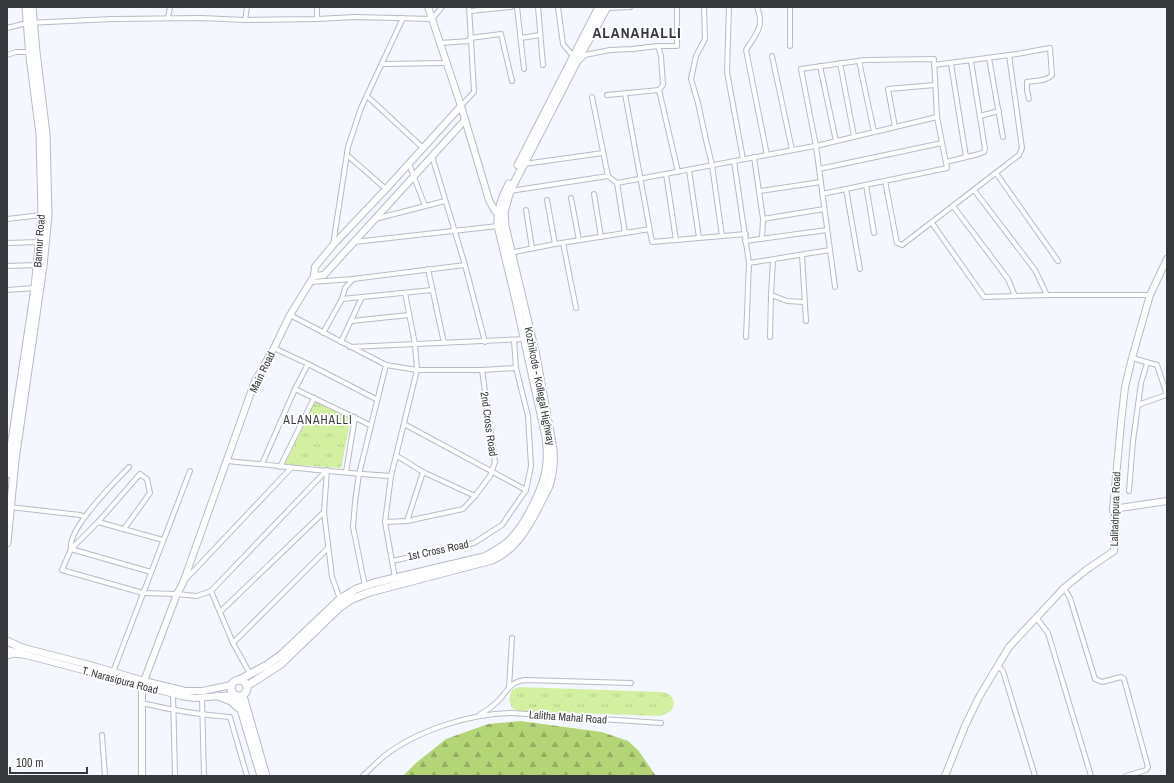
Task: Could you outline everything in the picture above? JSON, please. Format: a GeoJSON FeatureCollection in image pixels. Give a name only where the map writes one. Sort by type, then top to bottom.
{"type":"FeatureCollection","features":[{"type":"Feature","properties":{"kind":"main road","name":"Bannur Road"},"geometry":{"type":"LineString","coordinates":[[7,474],[19,409],[40,242],[45,215],[40,134],[30,52],[30,23],[26,7]]}},
{"type":"Feature","properties":{"kind":"main road"},"geometry":{"type":"LineString","coordinates":[[19,409],[42,280],[45,215],[46,134],[30,23],[32,7]]}},
{"type":"Feature","properties":{"kind":"main road","name":"Kozhikode - Kollegal Highway"},"geometry":{"type":"LineString","coordinates":[[508,191],[576,58],[604,7]]}},
{"type":"Feature","properties":{"kind":"main road","name":"Kozhikode - Kollegal Highway"},"geometry":{"type":"LineString","coordinates":[[247,686],[281,664],[327,616],[340,599],[356,589],[395,578],[484,557],[506,544],[522,525],[541,488],[545,474],[547,462],[546,437],[525,340],[500,204],[524,164],[576,58]]}},
{"type":"Feature","properties":{"kind":"main road","name":"Kozhikode - Kollegal Highway"},"geometry":{"type":"LineString","coordinates":[[239,680],[267,665],[281,655],[327,616],[347,602],[370,592],[488,562],[510,549],[522,536],[547,490],[553,462],[552,436],[536,356],[508,253],[498,226],[502,213]]}},
{"type":"Feature","properties":{"kind":"main road"},"geometry":{"type":"LineString","coordinates":[[7,543],[10,507],[10,459]]}},
{"type":"Feature","properties":{"kind":"main road"},"geometry":{"type":"LineString","coordinates":[[7,643],[21,650]]}},
{"type":"Feature","properties":{"kind":"main road"},"geometry":{"type":"LineString","coordinates":[[7,655],[21,650]]}},
{"type":"Feature","properties":{"kind":"main road"},"geometry":{"type":"LineString","coordinates":[[260,678],[248,693],[247,699],[249,714],[266,776]]}},
{"type":"Feature","properties":{"kind":"main road"},"geometry":{"type":"LineString","coordinates":[[238,695],[247,691],[247,686],[244,681],[234,681],[231,685],[231,691],[238,695],[249,714]]}},
{"type":"Feature","properties":{"kind":"main road"},"geometry":{"type":"LineString","coordinates":[[238,695],[260,776]]}},
{"type":"Feature","properties":{"kind":"main road"},"geometry":{"type":"LineString","coordinates":[[218,696],[231,701],[241,710]]}},
{"type":"Feature","properties":{"kind":"street"},"geometry":{"type":"LineString","coordinates":[[168,18],[170,7]]}},
{"type":"Feature","properties":{"kind":"street"},"geometry":{"type":"LineString","coordinates":[[245,20],[247,7]]}},
{"type":"Feature","properties":{"kind":"street"},"geometry":{"type":"LineString","coordinates":[[317,7],[317,19]]}},
{"type":"Feature","properties":{"kind":"street"},"geometry":{"type":"LineString","coordinates":[[428,7],[461,106],[489,200],[495,211],[502,213]]}},
{"type":"Feature","properties":{"kind":"street"},"geometry":{"type":"LineString","coordinates":[[432,19],[442,7]]}},
{"type":"Feature","properties":{"kind":"street"},"geometry":{"type":"LineString","coordinates":[[461,106],[474,92],[470,40],[470,9],[511,7]]}},
{"type":"Feature","properties":{"kind":"street"},"geometry":{"type":"LineString","coordinates":[[517,7],[524,69]]}},
{"type":"Feature","properties":{"kind":"street"},"geometry":{"type":"LineString","coordinates":[[538,7],[543,65]]}},
{"type":"Feature","properties":{"kind":"street"},"geometry":{"type":"LineString","coordinates":[[558,7],[563,44],[576,58],[580,60],[585,55],[610,50],[677,46],[677,7]]}},
{"type":"Feature","properties":{"kind":"street"},"geometry":{"type":"LineString","coordinates":[[604,7],[630,7]]}},
{"type":"Feature","properties":{"kind":"street"},"geometry":{"type":"LineString","coordinates":[[704,7],[705,39],[696,56],[690,79],[698,103],[712,165],[722,236]]}},
{"type":"Feature","properties":{"kind":"street"},"geometry":{"type":"LineString","coordinates":[[729,7],[727,72],[743,160]]}},
{"type":"Feature","properties":{"kind":"street"},"geometry":{"type":"LineString","coordinates":[[757,7],[761,16],[760,28],[746,50],[767,155]]}},
{"type":"Feature","properties":{"kind":"street"},"geometry":{"type":"LineString","coordinates":[[790,7],[790,46]]}},
{"type":"Feature","properties":{"kind":"street"},"geometry":{"type":"LineString","coordinates":[[7,28],[30,23],[112,18],[245,20],[355,17],[432,19]]}},
{"type":"Feature","properties":{"kind":"street"},"geometry":{"type":"LineString","coordinates":[[333,245],[347,155],[361,108],[403,18]]}},
{"type":"Feature","properties":{"kind":"street"},"geometry":{"type":"LineString","coordinates":[[440,43],[470,40],[501,34],[512,81]]}},
{"type":"Feature","properties":{"kind":"street"},"geometry":{"type":"LineString","coordinates":[[521,38],[540,35]]}},
{"type":"Feature","properties":{"kind":"street"},"geometry":{"type":"LineString","coordinates":[[658,46],[661,56],[663,85],[660,90],[678,172]]}},
{"type":"Feature","properties":{"kind":"street"},"geometry":{"type":"LineString","coordinates":[[934,65],[951,64],[1050,48],[1052,75],[1044,80],[1027,82],[1029,99]]}},
{"type":"Feature","properties":{"kind":"street"},"geometry":{"type":"LineString","coordinates":[[7,55],[16,52],[30,52]]}},
{"type":"Feature","properties":{"kind":"street"},"geometry":{"type":"LineString","coordinates":[[885,181],[897,243],[902,245],[1020,155],[1022,148],[1009,55]]}},
{"type":"Feature","properties":{"kind":"street"},"geometry":{"type":"LineString","coordinates":[[772,56],[792,150]]}},
{"type":"Feature","properties":{"kind":"street"},"geometry":{"type":"LineString","coordinates":[[989,58],[1003,137]]}},
{"type":"Feature","properties":{"kind":"street"},"geometry":{"type":"LineString","coordinates":[[822,194],[947,168],[937,117],[934,59],[858,61],[801,69],[816,146],[821,182],[822,194],[824,209],[828,230],[835,287]]}},
{"type":"Feature","properties":{"kind":"street"},"geometry":{"type":"LineString","coordinates":[[858,61],[874,132]]}},
{"type":"Feature","properties":{"kind":"street"},"geometry":{"type":"LineString","coordinates":[[946,162],[979,154],[984,152],[985,149],[970,61]]}},
{"type":"Feature","properties":{"kind":"street"},"geometry":{"type":"LineString","coordinates":[[382,64],[446,63]]}},
{"type":"Feature","properties":{"kind":"street"},"geometry":{"type":"LineString","coordinates":[[840,63],[854,136]]}},
{"type":"Feature","properties":{"kind":"street"},"geometry":{"type":"LineString","coordinates":[[951,64],[966,157]]}},
{"type":"Feature","properties":{"kind":"street"},"geometry":{"type":"LineString","coordinates":[[820,66],[836,141]]}},
{"type":"Feature","properties":{"kind":"street"},"geometry":{"type":"LineString","coordinates":[[895,127],[888,89],[935,85]]}},
{"type":"Feature","properties":{"kind":"street"},"geometry":{"type":"LineString","coordinates":[[607,96],[660,90]]}},
{"type":"Feature","properties":{"kind":"street"},"geometry":{"type":"LineString","coordinates":[[625,94],[652,242],[746,234]]}},
{"type":"Feature","properties":{"kind":"street"},"geometry":{"type":"LineString","coordinates":[[367,96],[423,148]]}},
{"type":"Feature","properties":{"kind":"street"},"geometry":{"type":"LineString","coordinates":[[592,97],[608,176],[617,183],[625,233]]}},
{"type":"Feature","properties":{"kind":"street","name":"Main Road"},"geometry":{"type":"LineString","coordinates":[[143,684],[177,594],[183,583],[255,381],[274,348],[290,315],[313,279],[315,267],[333,245],[461,106]]}},
{"type":"Feature","properties":{"kind":"street"},"geometry":{"type":"LineString","coordinates":[[980,116],[999,111]]}},
{"type":"Feature","properties":{"kind":"street"},"geometry":{"type":"LineString","coordinates":[[617,183],[816,146],[937,117]]}},
{"type":"Feature","properties":{"kind":"street"},"geometry":{"type":"LineString","coordinates":[[313,279],[324,275],[465,120]]}},
{"type":"Feature","properties":{"kind":"street"},"geometry":{"type":"LineString","coordinates":[[819,169],[942,143]]}},
{"type":"Feature","properties":{"kind":"street"},"geometry":{"type":"LineString","coordinates":[[524,164],[603,153]]}},
{"type":"Feature","properties":{"kind":"street"},"geometry":{"type":"LineString","coordinates":[[347,155],[386,189]]}},
{"type":"Feature","properties":{"kind":"street"},"geometry":{"type":"LineString","coordinates":[[432,156],[465,264],[486,342]]}},
{"type":"Feature","properties":{"kind":"street"},"geometry":{"type":"LineString","coordinates":[[754,157],[763,218],[762,239]]}},
{"type":"Feature","properties":{"kind":"street"},"geometry":{"type":"LineString","coordinates":[[734,161],[746,234],[749,263],[746,337]]}},
{"type":"Feature","properties":{"kind":"street"},"geometry":{"type":"LineString","coordinates":[[409,164],[425,206]]}},
{"type":"Feature","properties":{"kind":"street"},"geometry":{"type":"LineString","coordinates":[[689,170],[699,238]]}},
{"type":"Feature","properties":{"kind":"street"},"geometry":{"type":"LineString","coordinates":[[996,173],[1058,261]]}},
{"type":"Feature","properties":{"kind":"street"},"geometry":{"type":"LineString","coordinates":[[666,174],[676,240]]}},
{"type":"Feature","properties":{"kind":"street"},"geometry":{"type":"LineString","coordinates":[[508,191],[608,176]]}},
{"type":"Feature","properties":{"kind":"street"},"geometry":{"type":"LineString","coordinates":[[760,191],[821,182]]}},
{"type":"Feature","properties":{"kind":"street"},"geometry":{"type":"LineString","coordinates":[[866,185],[874,233]]}},
{"type":"Feature","properties":{"kind":"street"},"geometry":{"type":"LineString","coordinates":[[846,189],[860,269]]}},
{"type":"Feature","properties":{"kind":"street"},"geometry":{"type":"LineString","coordinates":[[974,190],[1035,270],[1047,295]]}},
{"type":"Feature","properties":{"kind":"street"},"geometry":{"type":"LineString","coordinates":[[594,194],[601,237]]}},
{"type":"Feature","properties":{"kind":"street"},"geometry":{"type":"LineString","coordinates":[[571,198],[579,240]]}},
{"type":"Feature","properties":{"kind":"street"},"geometry":{"type":"LineString","coordinates":[[547,200],[555,244]]}},
{"type":"Feature","properties":{"kind":"street"},"geometry":{"type":"LineString","coordinates":[[375,219],[445,201]]}},
{"type":"Feature","properties":{"kind":"street"},"geometry":{"type":"LineString","coordinates":[[953,206],[1008,279],[1015,296]]}},
{"type":"Feature","properties":{"kind":"street"},"geometry":{"type":"LineString","coordinates":[[763,218],[824,209]]}},
{"type":"Feature","properties":{"kind":"street"},"geometry":{"type":"LineString","coordinates":[[526,210],[532,248]]}},
{"type":"Feature","properties":{"kind":"street"},"geometry":{"type":"LineString","coordinates":[[7,219],[45,215]]}},
{"type":"Feature","properties":{"kind":"street"},"geometry":{"type":"LineString","coordinates":[[932,223],[984,297],[1047,295],[1150,295]]}},
{"type":"Feature","properties":{"kind":"street"},"geometry":{"type":"LineString","coordinates":[[354,242],[455,232],[498,226]]}},
{"type":"Feature","properties":{"kind":"street"},"geometry":{"type":"LineString","coordinates":[[508,253],[650,229]]}},
{"type":"Feature","properties":{"kind":"street"},"geometry":{"type":"LineString","coordinates":[[746,241],[828,230]]}},
{"type":"Feature","properties":{"kind":"street"},"geometry":{"type":"LineString","coordinates":[[7,243],[40,242]]}},
{"type":"Feature","properties":{"kind":"street"},"geometry":{"type":"LineString","coordinates":[[563,243],[576,308]]}},
{"type":"Feature","properties":{"kind":"street"},"geometry":{"type":"LineString","coordinates":[[749,263],[830,250]]}},
{"type":"Feature","properties":{"kind":"street"},"geometry":{"type":"LineString","coordinates":[[802,255],[806,321]]}},
{"type":"Feature","properties":{"kind":"street","name":"Lalitadripura Road"},"geometry":{"type":"LineString","coordinates":[[945,776],[965,726],[979,697],[1009,647],[1064,588],[1086,570],[1114,551],[1115,529],[1113,509],[1125,388],[1150,295],[1167,259]]}},
{"type":"Feature","properties":{"kind":"street"},"geometry":{"type":"LineString","coordinates":[[770,337],[773,260]]}},
{"type":"Feature","properties":{"kind":"street"},"geometry":{"type":"LineString","coordinates":[[313,279],[353,279],[465,264]]}},
{"type":"Feature","properties":{"kind":"street"},"geometry":{"type":"LineString","coordinates":[[7,266],[37,266]]}},
{"type":"Feature","properties":{"kind":"street"},"geometry":{"type":"LineString","coordinates":[[428,269],[444,343]]}},
{"type":"Feature","properties":{"kind":"street"},"geometry":{"type":"LineString","coordinates":[[323,333],[342,299],[345,288],[353,279]]}},
{"type":"Feature","properties":{"kind":"street"},"geometry":{"type":"LineString","coordinates":[[7,290],[35,288]]}},
{"type":"Feature","properties":{"kind":"street"},"geometry":{"type":"LineString","coordinates":[[342,299],[432,290]]}},
{"type":"Feature","properties":{"kind":"street"},"geometry":{"type":"LineString","coordinates":[[395,578],[385,522],[391,476],[417,370],[415,344],[405,293]]}},
{"type":"Feature","properties":{"kind":"street"},"geometry":{"type":"LineString","coordinates":[[771,295],[787,301],[804,302]]}},
{"type":"Feature","properties":{"kind":"street"},"geometry":{"type":"LineString","coordinates":[[341,342],[362,297]]}},
{"type":"Feature","properties":{"kind":"street"},"geometry":{"type":"LineString","coordinates":[[290,315],[386,366],[417,370],[482,370],[516,368]]}},
{"type":"Feature","properties":{"kind":"street"},"geometry":{"type":"LineString","coordinates":[[351,321],[409,315]]}},
{"type":"Feature","properties":{"kind":"street"},"geometry":{"type":"LineString","coordinates":[[350,347],[525,340]]}},
{"type":"Feature","properties":{"kind":"street","name":"1st Cross Road"},"geometry":{"type":"LineString","coordinates":[[392,560],[474,543],[502,525],[526,490],[531,466],[528,416],[516,368],[514,341]]}},
{"type":"Feature","properties":{"kind":"street"},"geometry":{"type":"LineString","coordinates":[[274,348],[376,400]]}},
{"type":"Feature","properties":{"kind":"street"},"geometry":{"type":"LineString","coordinates":[[1132,358],[1157,365],[1167,395],[1138,404]]}},
{"type":"Feature","properties":{"kind":"street"},"geometry":{"type":"LineString","coordinates":[[1129,491],[1138,404],[1141,383],[1147,363]]}},
{"type":"Feature","properties":{"kind":"street"},"geometry":{"type":"LineString","coordinates":[[262,464],[295,389],[308,364]]}},
{"type":"Feature","properties":{"kind":"street"},"geometry":{"type":"LineString","coordinates":[[366,586],[353,527],[359,474],[376,400],[386,366]]}},
{"type":"Feature","properties":{"kind":"street","name":"2nd Cross Road"},"geometry":{"type":"LineString","coordinates":[[385,522],[407,521],[463,508],[475,496],[490,476],[495,462],[482,370]]}},
{"type":"Feature","properties":{"kind":"street"},"geometry":{"type":"LineString","coordinates":[[295,389],[370,425]]}},
{"type":"Feature","properties":{"kind":"street"},"geometry":{"type":"LineString","coordinates":[[280,467],[314,398]]}},
{"type":"Feature","properties":{"kind":"street"},"geometry":{"type":"LineString","coordinates":[[346,472],[355,417]]}},
{"type":"Feature","properties":{"kind":"street"},"geometry":{"type":"LineString","coordinates":[[404,424],[492,470],[526,490]]}},
{"type":"Feature","properties":{"kind":"street"},"geometry":{"type":"LineString","coordinates":[[397,456],[423,472],[475,496]]}},
{"type":"Feature","properties":{"kind":"street"},"geometry":{"type":"LineString","coordinates":[[227,461],[391,476]]}},
{"type":"Feature","properties":{"kind":"street"},"geometry":{"type":"LineString","coordinates":[[71,549],[71,540],[85,517],[130,467]]}},
{"type":"Feature","properties":{"kind":"street"},"geometry":{"type":"LineString","coordinates":[[183,583],[291,468]]}},
{"type":"Feature","properties":{"kind":"street"},"geometry":{"type":"LineString","coordinates":[[327,470],[324,512],[332,577],[340,599]]}},
{"type":"Feature","properties":{"kind":"street"},"geometry":{"type":"LineString","coordinates":[[124,529],[150,493],[147,479],[140,474],[98,522],[71,549],[62,570],[143,593],[197,596],[211,590],[327,470]]}},
{"type":"Feature","properties":{"kind":"street"},"geometry":{"type":"LineString","coordinates":[[113,672],[190,471]]}},
{"type":"Feature","properties":{"kind":"street"},"geometry":{"type":"LineString","coordinates":[[407,521],[423,472]]}},
{"type":"Feature","properties":{"kind":"street"},"geometry":{"type":"LineString","coordinates":[[1113,509],[1167,501]]}},
{"type":"Feature","properties":{"kind":"street"},"geometry":{"type":"LineString","coordinates":[[10,507],[80,515],[85,517]]}},
{"type":"Feature","properties":{"kind":"street"},"geometry":{"type":"LineString","coordinates":[[220,612],[324,512]]}},
{"type":"Feature","properties":{"kind":"street"},"geometry":{"type":"LineString","coordinates":[[98,522],[163,540]]}},
{"type":"Feature","properties":{"kind":"street"},"geometry":{"type":"LineString","coordinates":[[233,643],[328,548]]}},
{"type":"Feature","properties":{"kind":"street"},"geometry":{"type":"LineString","coordinates":[[71,549],[151,572]]}},
{"type":"Feature","properties":{"kind":"street"},"geometry":{"type":"LineString","coordinates":[[1064,588],[1070,598],[1096,679],[1102,682],[1121,677],[1124,680],[1148,767],[1146,770],[1147,776]]}},
{"type":"Feature","properties":{"kind":"street"},"geometry":{"type":"LineString","coordinates":[[211,590],[233,643],[250,674]]}},
{"type":"Feature","properties":{"kind":"street"},"geometry":{"type":"LineString","coordinates":[[1036,617],[1048,633],[1091,776]]}},
{"type":"Feature","properties":{"kind":"street"},"geometry":{"type":"LineString","coordinates":[[509,687],[512,638]]}},
{"type":"Feature","properties":{"kind":"street","name":"T. Narasipura Road"},"geometry":{"type":"LineString","coordinates":[[7,650],[21,650],[113,672],[143,684],[194,692],[217,689],[231,685]]}},
{"type":"Feature","properties":{"kind":"street","name":"T. Narasipura Road"},"geometry":{"type":"LineString","coordinates":[[21,650],[195,698],[238,695]]}},
{"type":"Feature","properties":{"kind":"street"},"geometry":{"type":"LineString","coordinates":[[998,666],[1003,671],[1035,776]]}},
{"type":"Feature","properties":{"kind":"street","name":"Lalitha Mahal Road"},"geometry":{"type":"LineString","coordinates":[[475,717],[492,707],[509,687],[518,681],[631,682]]}},
{"type":"Feature","properties":{"kind":"street"},"geometry":{"type":"LineString","coordinates":[[142,776],[143,684]]}},
{"type":"Feature","properties":{"kind":"street"},"geometry":{"type":"LineString","coordinates":[[173,693],[175,776]]}},
{"type":"Feature","properties":{"kind":"street"},"geometry":{"type":"LineString","coordinates":[[202,697],[204,776]]}},
{"type":"Feature","properties":{"kind":"street"},"geometry":{"type":"LineString","coordinates":[[142,703],[202,715],[230,717],[247,776]]}},
{"type":"Feature","properties":{"kind":"street","name":"Lalitha Mahal Road"},"geometry":{"type":"LineString","coordinates":[[363,776],[383,756],[414,738],[431,730],[489,714],[512,713],[661,723]]}},
{"type":"Feature","properties":{"kind":"street"},"geometry":{"type":"LineString","coordinates":[[102,735],[105,776]]}},
{"type":"Feature","properties":{"kind":"street"},"geometry":{"type":"LineString","coordinates":[[1126,776],[1146,770]]}},
{"type":"Feature","properties":{"kind":"green space"},"geometry":{"type":"Polygon","coordinates":[[[315,402],[351,418],[341,468],[285,464],[315,402]]]}},
{"type":"Feature","properties":{"kind":"green space"},"geometry":{"type":"Polygon","coordinates":[[[519,687],[661,692],[671,696],[674,705],[670,712],[660,716],[519,711],[512,708],[509,699],[512,690],[519,687]]]}},
{"type":"Feature","properties":{"kind":"green space"},"geometry":{"type":"Polygon","coordinates":[[[520,721],[602,732],[628,741],[638,750],[656,776],[403,776],[416,763],[446,739],[488,724],[520,721]]]}},
{"type":"Feature","properties":{"kind":"district","name":"ALANAHALLI"},"geometry":{"type":"Point","coordinates":[637,32]}},
{"type":"Feature","properties":{"kind":"district","name":"ALANAHALLI"},"geometry":{"type":"Point","coordinates":[318,420]}}]}
